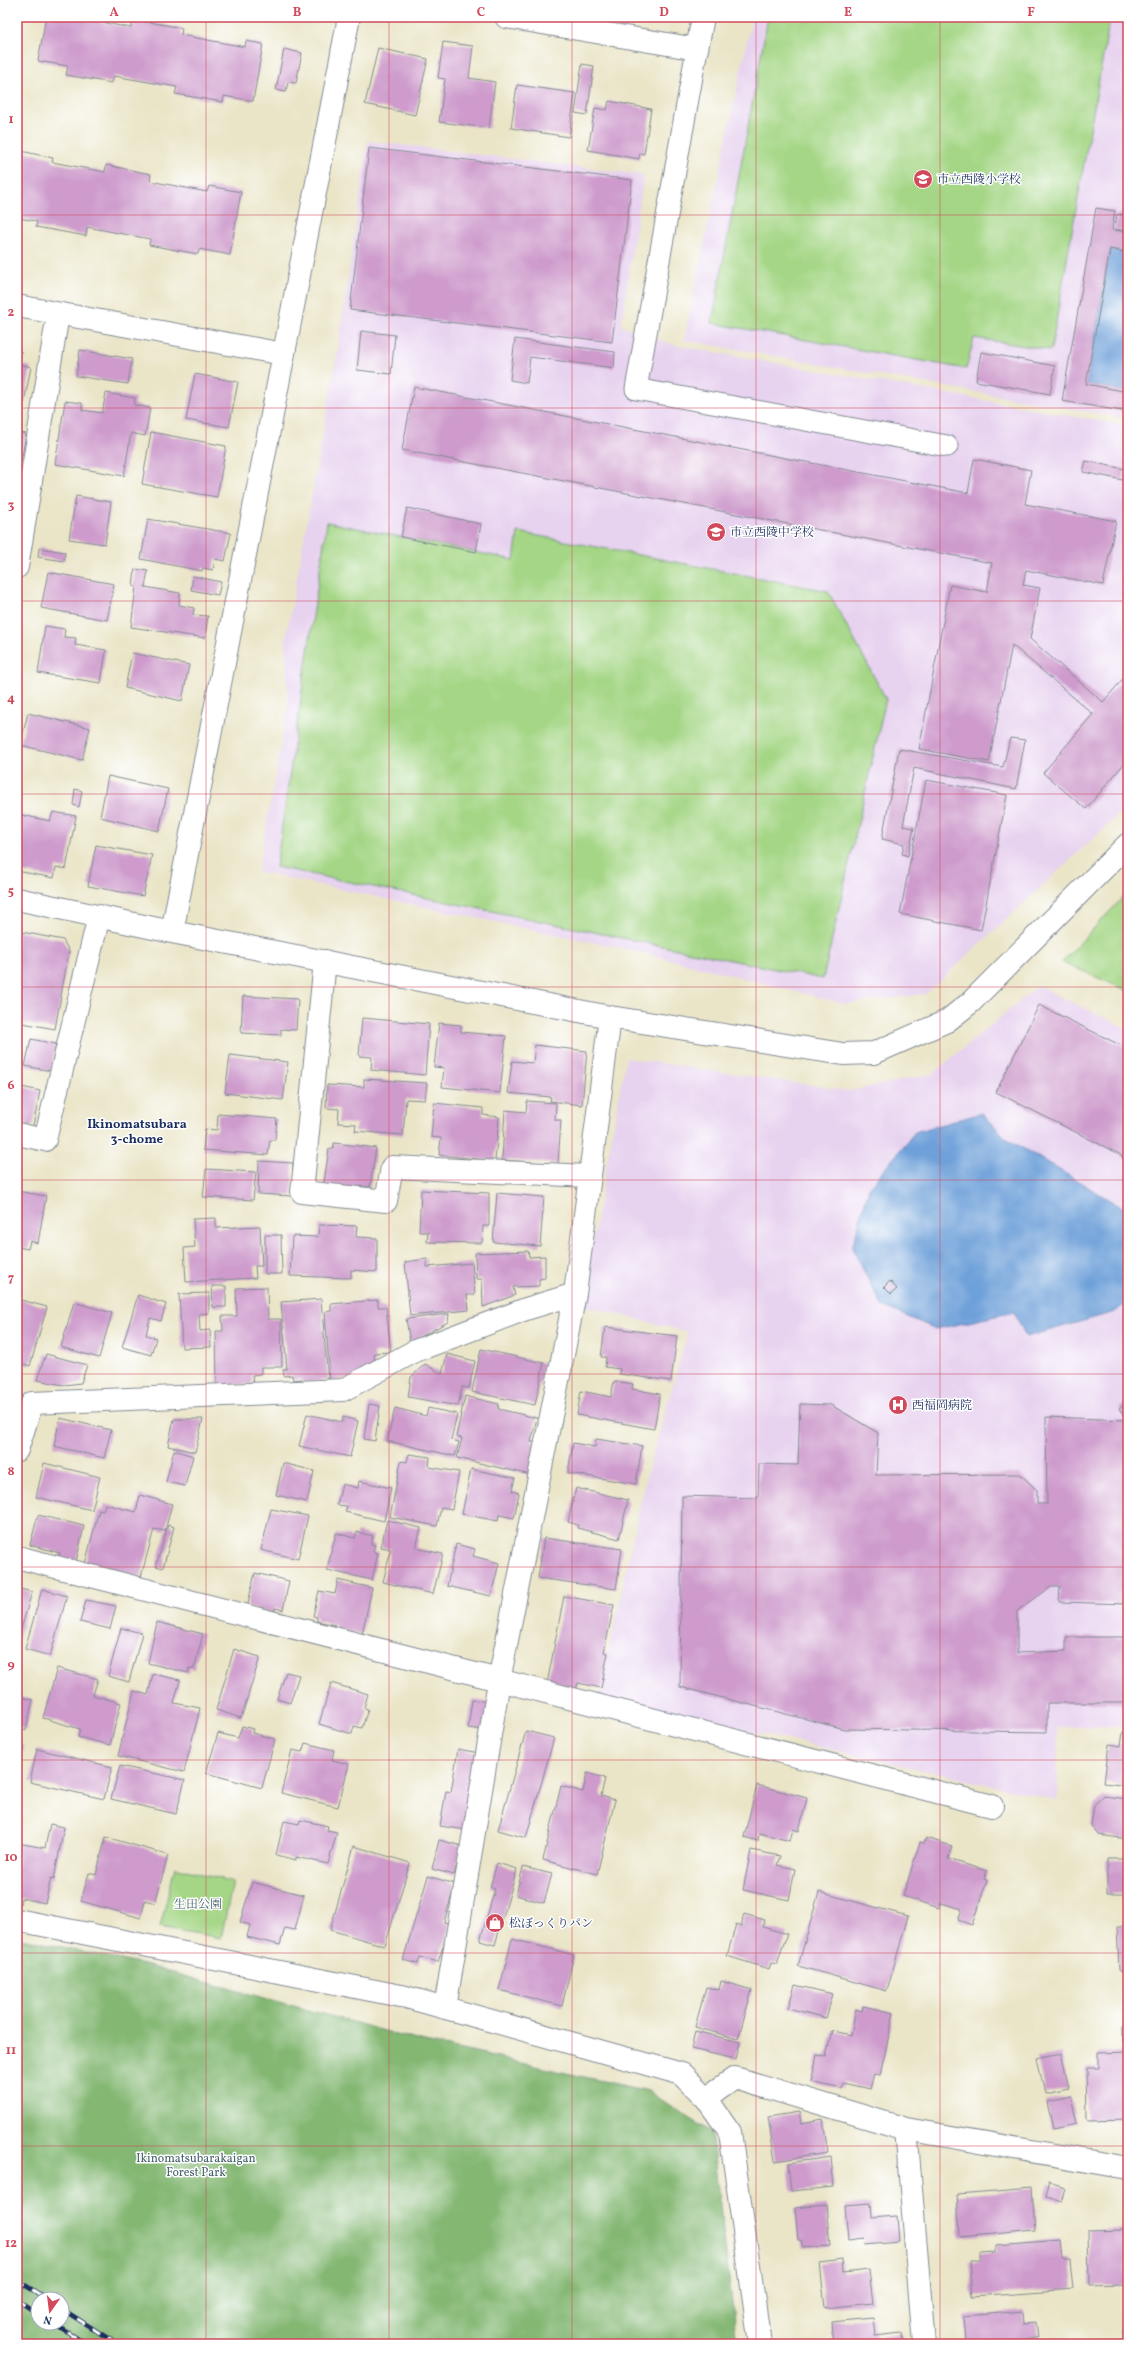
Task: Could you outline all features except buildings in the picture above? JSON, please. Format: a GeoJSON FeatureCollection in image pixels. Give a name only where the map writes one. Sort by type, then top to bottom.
{"type":"FeatureCollection","features":[{"type":"Feature","properties":{"kind":"street"},"geometry":{"type":"LineString","coordinates":[[172,932],[349,17]]}},
{"type":"Feature","properties":{"kind":"street"},"geometry":{"type":"LineString","coordinates":[[506,17],[697,49],[703,17]]}},
{"type":"Feature","properties":{"kind":"street"},"geometry":{"type":"LineString","coordinates":[[17,306],[284,354]]}},
{"type":"Feature","properties":{"kind":"street"},"geometry":{"type":"LineString","coordinates":[[17,567],[58,314]]}},
{"type":"Feature","properties":{"kind":"street"},"geometry":{"type":"LineString","coordinates":[[17,899],[172,932],[610,1017],[843,1054],[874,1053],[947,1021],[972,1002],[1128,844]]}},
{"type":"Feature","properties":{"kind":"street"},"geometry":{"type":"LineString","coordinates":[[17,1134],[45,1140],[99,916]]}},
{"type":"Feature","properties":{"kind":"street"},"geometry":{"type":"LineString","coordinates":[[325,961],[302,1192],[386,1201],[392,1167],[589,1176]]}},
{"type":"Feature","properties":{"kind":"street"},"geometry":{"type":"LineString","coordinates":[[445,2008],[499,1681],[576,1294],[585,1231],[589,1176],[610,1017]]}},
{"type":"Feature","properties":{"kind":"street"},"geometry":{"type":"LineString","coordinates":[[17,1450],[32,1403],[343,1390],[415,1351],[526,1309],[576,1294]]}},
{"type":"Feature","properties":{"kind":"street"},"geometry":{"type":"LineString","coordinates":[[17,1557],[992,1806]]}},
{"type":"Feature","properties":{"kind":"street"},"geometry":{"type":"LineString","coordinates":[[17,1920],[406,1997],[682,2074],[706,2098],[730,2132],[760,2344]]}},
{"type":"Feature","properties":{"kind":"street"},"geometry":{"type":"LineString","coordinates":[[706,2098],[735,2078],[906,2129],[1128,2168]]}},
{"type":"Feature","properties":{"kind":"street"},"geometry":{"type":"LineString","coordinates":[[906,2129],[924,2344]]}},
{"type":"Feature","properties":{"kind":"lane"},"geometry":{"type":"LineString","coordinates":[[697,49],[636,389],[947,446]]}},
{"type":"Feature","properties":{"kind":"shaded area","name":"市立西陵小学校"},"geometry":{"type":"Polygon","coordinates":[[[752,17],[1128,17],[1128,419],[684,340],[752,17]]]}},
{"type":"Feature","properties":{"kind":"shaded area","name":"市立西陵中学校"},"geometry":{"type":"Polygon","coordinates":[[[368,141],[644,175],[621,326],[674,345],[1128,426],[1128,806],[926,994],[845,1004],[644,953],[258,872],[288,706],[286,638],[338,350],[368,141]]]}},
{"type":"Feature","properties":{"kind":"shaded area","name":"西福岡病院"},"geometry":{"type":"Polygon","coordinates":[[[1038,986],[1128,1029],[1128,1726],[1058,1727],[1057,1800],[599,1698],[646,1478],[688,1332],[581,1305],[626,1058],[850,1091],[932,1074],[1038,986]]]}},
{"type":"Feature","properties":{"kind":"green space","name":"市立西陵小学校"},"geometry":{"type":"Polygon","coordinates":[[[768,17],[1110,17],[1051,350],[974,338],[966,369],[712,323],[768,17]]]}},
{"type":"Feature","properties":{"kind":"green space"},"geometry":{"type":"Polygon","coordinates":[[[327,522],[514,560],[518,532],[828,591],[886,699],[823,979],[276,867],[327,522]]]}},
{"type":"Feature","properties":{"kind":"green space"},"geometry":{"type":"Polygon","coordinates":[[[1128,892],[1128,991],[1062,962],[1128,892]]]}},
{"type":"Feature","properties":{"kind":"green space","name":"生田公園"},"geometry":{"type":"Polygon","coordinates":[[[175,1867],[233,1882],[221,1938],[160,1927],[175,1867]]]}},
{"type":"Feature","properties":{"kind":"green space","name":"Ikinomatsubarakaigan Forest Park"},"geometry":{"type":"Polygon","coordinates":[[[17,1937],[144,1965],[421,2041],[648,2091],[711,2132],[737,2344],[17,2344],[17,1937]]]}},
{"type":"Feature","properties":{"kind":"water"},"geometry":{"type":"Polygon","coordinates":[[[1110,249],[1128,253],[1128,392],[1086,384],[1110,249]]]}},
{"type":"Feature","properties":{"kind":"water"},"geometry":{"type":"Polygon","coordinates":[[[982,1113],[1006,1138],[1128,1211],[1128,1301],[1115,1312],[1026,1337],[1014,1312],[936,1329],[882,1306],[852,1248],[869,1188],[915,1132],[982,1113]]]}},
{"type":"Feature","properties":{"kind":"railway"},"geometry":{"type":"LineString","coordinates":[[17,2280],[34,2291]]}},
{"type":"Feature","properties":{"kind":"railway"},"geometry":{"type":"LineString","coordinates":[[17,2300],[30,2309]]}},
{"type":"Feature","properties":{"kind":"railway"},"geometry":{"type":"LineString","coordinates":[[70,2314],[117,2344]]}},
{"type":"Feature","properties":{"kind":"railway"},"geometry":{"type":"LineString","coordinates":[[66,2331],[86,2344]]}},
{"type":"Feature","properties":{"kind":"place","name":"市立西陵小学校"},"geometry":{"type":"Point","coordinates":[923,179]}},
{"type":"Feature","properties":{"kind":"place","name":"市立西陵中学校"},"geometry":{"type":"Point","coordinates":[716,532]}},
{"type":"Feature","properties":{"kind":"place","name":"西福岡病院"},"geometry":{"type":"Point","coordinates":[898,1405]}},
{"type":"Feature","properties":{"kind":"place","name":"松ぼっくりパン"},"geometry":{"type":"Point","coordinates":[495,1923]}},
{"type":"Feature","properties":{"kind":"district","name":"Ikinomatsubara 3-chome"},"geometry":{"type":"Point","coordinates":[137,1130]}}]}
